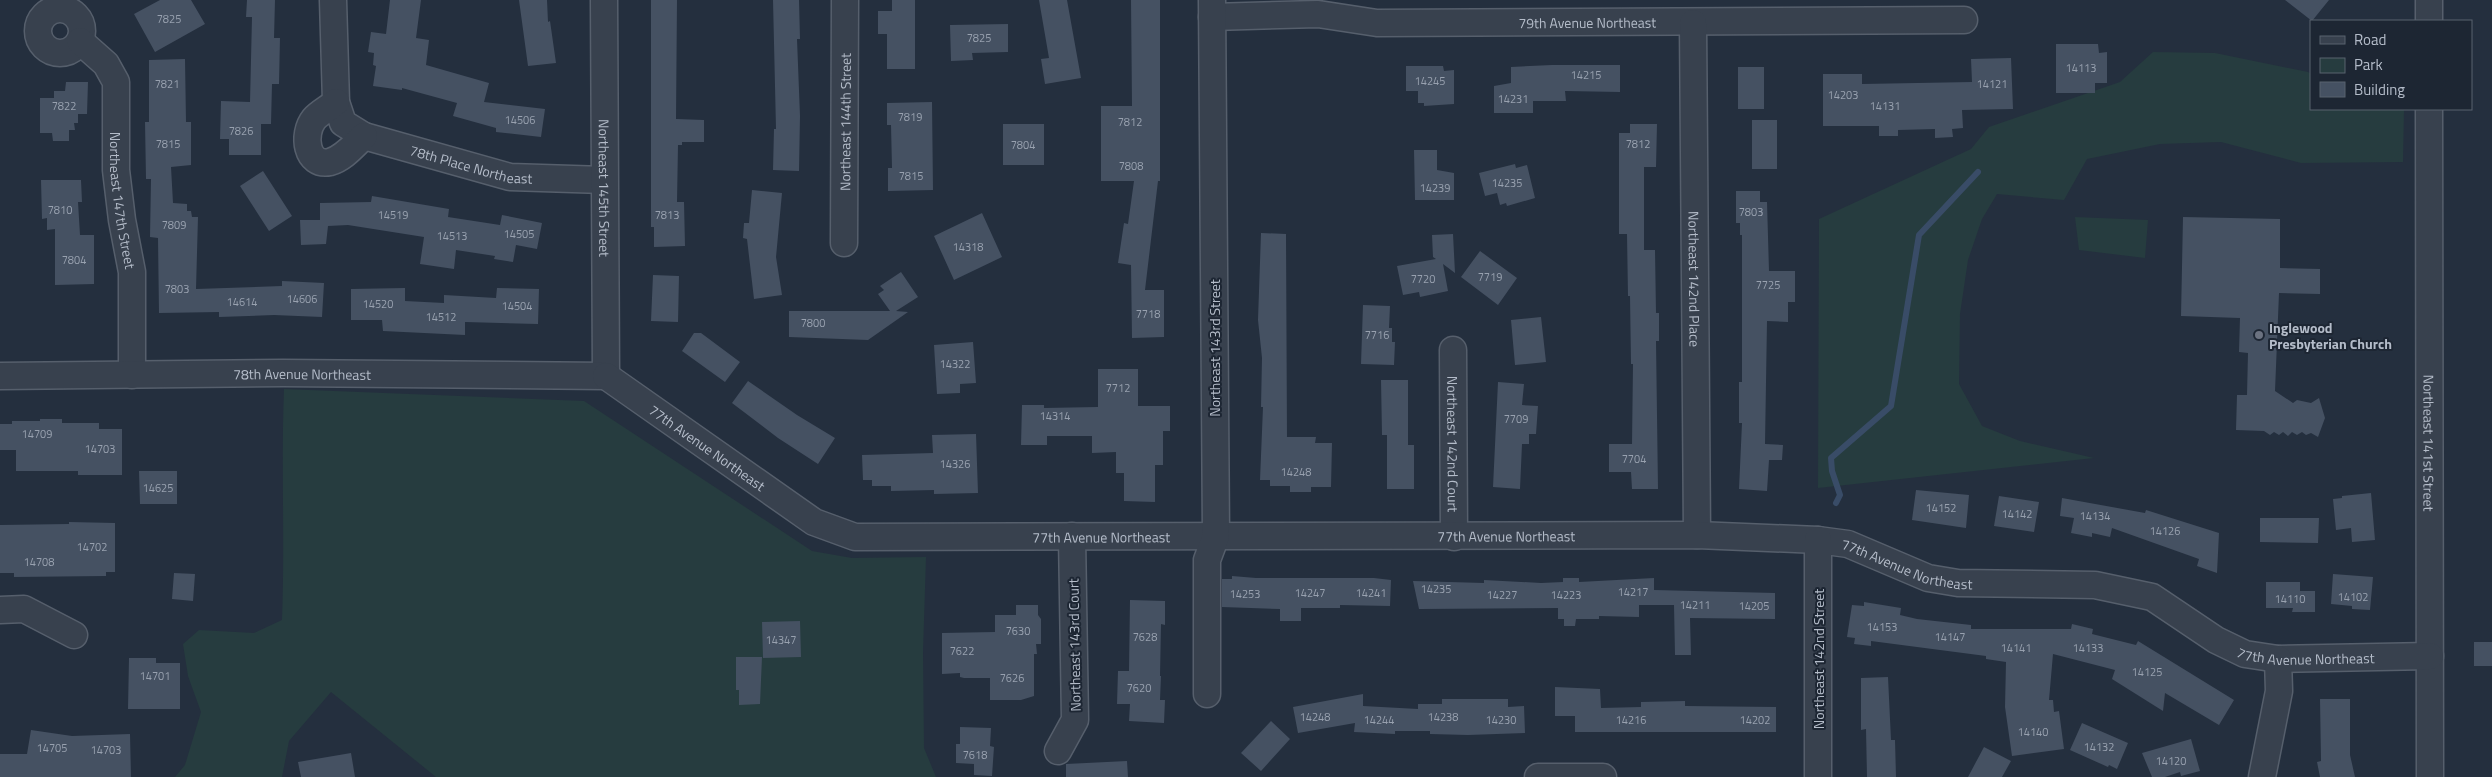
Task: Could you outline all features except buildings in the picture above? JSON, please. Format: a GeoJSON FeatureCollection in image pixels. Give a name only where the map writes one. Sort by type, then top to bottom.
{"type":"FeatureCollection","features":[{"type":"Feature","properties":{"kind":"street","name":"78th Place Northeast"},"geometry":{"type":"LineString","coordinates":[[333,0],[348,120],[510,177],[604,180]]}},
{"type":"Feature","properties":{"kind":"street","name":"Northeast 145th Street"},"geometry":{"type":"LineString","coordinates":[[604,0],[606,376]]}},
{"type":"Feature","properties":{"kind":"street","name":"Northeast 144th Street"},"geometry":{"type":"LineString","coordinates":[[844,244],[845,0]]}},
{"type":"Feature","properties":{"kind":"street"},"geometry":{"type":"LineString","coordinates":[[2429,0],[2429,20]]}},
{"type":"Feature","properties":{"kind":"street","name":"79th Avenue Northeast"},"geometry":{"type":"LineString","coordinates":[[1212,8],[1318,14],[1376,23],[1693,23],[1964,20]]}},
{"type":"Feature","properties":{"kind":"street","name":"Northeast 143rd Street"},"geometry":{"type":"LineString","coordinates":[[1207,694],[1207,560],[1216,536],[1212,8]]}},
{"type":"Feature","properties":{"kind":"street","name":"Northeast 142nd Place"},"geometry":{"type":"LineString","coordinates":[[1693,23],[1697,535]]}},
{"type":"Feature","properties":{"kind":"street","name":"Northeast 147th Street"},"geometry":{"type":"LineString","coordinates":[[80,41],[106,64],[116,82],[116,170],[122,220],[132,272],[130,350],[132,375]]}},
{"type":"Feature","properties":{"kind":"street","name":"Northeast 141st Street"},"geometry":{"type":"LineString","coordinates":[[2430,110],[2430,777]]}},
{"type":"Feature","properties":{"kind":"street","name":"Northeast 142nd Court"},"geometry":{"type":"LineString","coordinates":[[1453,350],[1454,537]]}},
{"type":"Feature","properties":{"kind":"street","name":"78th Avenue Northeast"},"geometry":{"type":"LineString","coordinates":[[0,376],[283,373],[606,376]]}},
{"type":"Feature","properties":{"kind":"street","name":"77th Avenue Northeast"},"geometry":{"type":"LineString","coordinates":[[606,376],[814,522],[855,537],[1697,535],[1818,540],[1848,544],[1928,578],[1958,583],[2095,585],[2152,597],[2216,640],[2245,654],[2278,659],[2430,656]]}},
{"type":"Feature","properties":{"kind":"street","name":"Northeast 143rd Court"},"geometry":{"type":"LineString","coordinates":[[1058,751],[1075,720],[1072,536]]}},
{"type":"Feature","properties":{"kind":"street","name":"Northeast 142nd Street"},"geometry":{"type":"LineString","coordinates":[[1818,540],[1818,777]]}},
{"type":"Feature","properties":{"kind":"street"},"geometry":{"type":"LineString","coordinates":[[0,610],[24,609],[74,636]]}},
{"type":"Feature","properties":{"kind":"street"},"geometry":{"type":"LineString","coordinates":[[2262,777],[2279,692],[2278,659]]}},
{"type":"Feature","properties":{"kind":"street"},"geometry":{"type":"LineString","coordinates":[[1538,777],[1603,777]]}},
{"type":"Feature","properties":{"kind":"green space"},"geometry":{"type":"Polygon","coordinates":[[[2153,52],[2215,53],[2308,72],[2310,73],[2310,110],[2404,110],[2403,162],[2301,163],[2221,142],[2160,144],[2087,159],[2064,200],[1997,194],[1982,219],[1968,260],[1960,314],[1959,384],[1982,426],[2020,441],[2094,458],[1818,488],[1819,219],[1971,149],[1989,127],[2120,82],[2153,52]]]}},
{"type":"Feature","properties":{"kind":"green space"},"geometry":{"type":"Polygon","coordinates":[[[2075,217],[2148,220],[2145,258],[2079,250],[2075,217]]]}},
{"type":"Feature","properties":{"kind":"green space"},"geometry":{"type":"Polygon","coordinates":[[[284,389],[584,401],[812,551],[852,558],[926,557],[923,652],[924,748],[936,777],[436,777],[331,692],[289,741],[282,777],[175,777],[185,765],[201,712],[188,676],[183,644],[199,630],[254,633],[282,620],[284,389]]]}},
{"type":"Feature","properties":{"kind":"waterway"},"geometry":{"type":"LineString","coordinates":[[1836,503],[1840,495],[1832,471],[1831,458],[1891,406],[1919,235],[1978,172]]}},
{"type":"Feature","properties":{"kind":"place","name":"Inglewood Presbyterian Church"},"geometry":{"type":"Point","coordinates":[2259,335]}}]}
